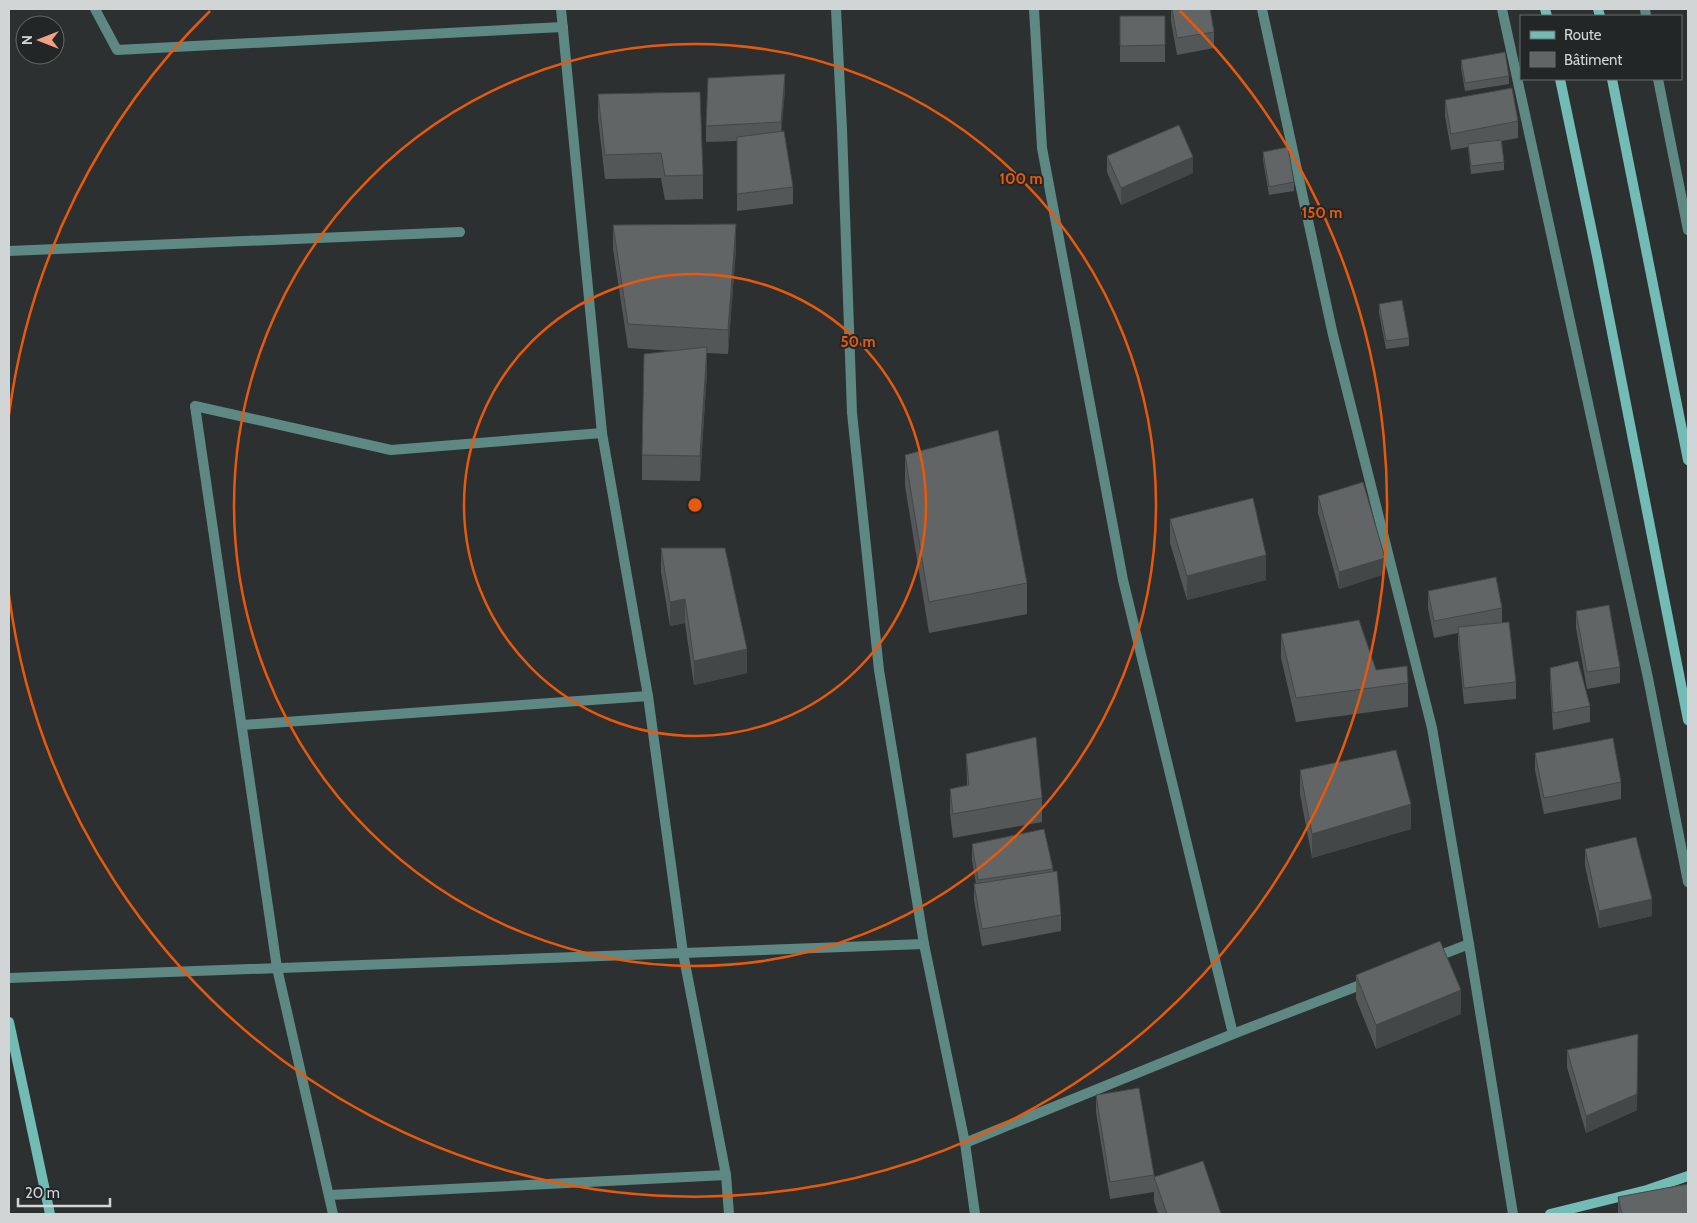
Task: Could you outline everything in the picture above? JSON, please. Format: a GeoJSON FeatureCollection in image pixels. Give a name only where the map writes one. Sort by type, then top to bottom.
{"type":"FeatureCollection","features":[{"type":"Feature","properties":{"kind":"street"},"geometry":{"type":"LineString","coordinates":[[95,9],[117,50],[562,26]]}},
{"type":"Feature","properties":{"kind":"street"},"geometry":{"type":"LineString","coordinates":[[561,9],[602,433],[648,696],[683,953],[726,1176],[729,1214]]}},
{"type":"Feature","properties":{"kind":"street"},"geometry":{"type":"LineString","coordinates":[[836,9],[852,413],[879,670],[924,944],[965,1143],[975,1214]]}},
{"type":"Feature","properties":{"kind":"street"},"geometry":{"type":"LineString","coordinates":[[1034,9],[1042,148],[1124,580],[1233,1034]]}},
{"type":"Feature","properties":{"kind":"street"},"geometry":{"type":"LineString","coordinates":[[1262,9],[1333,335],[1432,728],[1513,1214]]}},
{"type":"Feature","properties":{"kind":"street"},"geometry":{"type":"LineString","coordinates":[[1502,9],[1648,678],[1688,882]]}},
{"type":"Feature","properties":{"kind":"street"},"geometry":{"type":"LineString","coordinates":[[1560,80],[1597,256],[1688,720]]}},
{"type":"Feature","properties":{"kind":"street"},"geometry":{"type":"LineString","coordinates":[[1612,80],[1688,460]]}},
{"type":"Feature","properties":{"kind":"street"},"geometry":{"type":"LineString","coordinates":[[1658,80],[1688,230]]}},
{"type":"Feature","properties":{"kind":"street"},"geometry":{"type":"LineString","coordinates":[[9,251],[460,232]]}},
{"type":"Feature","properties":{"kind":"street"},"geometry":{"type":"LineString","coordinates":[[333,1214],[277,968],[195,406],[391,450],[602,433]]}},
{"type":"Feature","properties":{"kind":"street"},"geometry":{"type":"LineString","coordinates":[[243,726],[648,696]]}},
{"type":"Feature","properties":{"kind":"street"},"geometry":{"type":"LineString","coordinates":[[9,978],[924,944]]}},
{"type":"Feature","properties":{"kind":"street"},"geometry":{"type":"LineString","coordinates":[[1424,961],[1469,944]]}},
{"type":"Feature","properties":{"kind":"street"},"geometry":{"type":"LineString","coordinates":[[965,1143],[1233,1034],[1378,978]]}},
{"type":"Feature","properties":{"kind":"street"},"geometry":{"type":"LineString","coordinates":[[9,1022],[50,1214]]}},
{"type":"Feature","properties":{"kind":"street"},"geometry":{"type":"LineString","coordinates":[[330,1195],[726,1176]]}},
{"type":"Feature","properties":{"kind":"street"},"geometry":{"type":"LineString","coordinates":[[1550,1214],[1647,1190],[1688,1176]]}},
{"type":"Feature","properties":{"kind":"building"},"geometry":{"type":"Polygon","coordinates":[[[1172,9],[1210,9],[1214,32],[1177,38],[1172,9]]]}},
{"type":"Feature","properties":{"kind":"building"},"geometry":{"type":"Polygon","coordinates":[[[1120,16],[1165,16],[1165,45],[1120,46],[1120,16]]]}},
{"type":"Feature","properties":{"kind":"building"},"geometry":{"type":"Polygon","coordinates":[[[1505,52],[1509,76],[1465,83],[1461,60],[1505,52]]]}},
{"type":"Feature","properties":{"kind":"building"},"geometry":{"type":"Polygon","coordinates":[[[785,74],[781,122],[706,126],[708,78],[785,74]]]}},
{"type":"Feature","properties":{"kind":"building"},"geometry":{"type":"Polygon","coordinates":[[[1512,88],[1518,121],[1451,134],[1445,100],[1512,88]]]}},
{"type":"Feature","properties":{"kind":"building"},"geometry":{"type":"Polygon","coordinates":[[[700,92],[703,175],[665,176],[661,153],[605,155],[598,94],[700,92]]]}},
{"type":"Feature","properties":{"kind":"building"},"geometry":{"type":"Polygon","coordinates":[[[1179,125],[1193,157],[1121,188],[1107,156],[1179,125]]]}},
{"type":"Feature","properties":{"kind":"building"},"geometry":{"type":"Polygon","coordinates":[[[784,131],[793,187],[737,194],[737,137],[784,131]]]}},
{"type":"Feature","properties":{"kind":"building"},"geometry":{"type":"Polygon","coordinates":[[[1501,140],[1504,162],[1471,166],[1468,144],[1501,140]]]}},
{"type":"Feature","properties":{"kind":"building"},"geometry":{"type":"Polygon","coordinates":[[[1288,147],[1294,182],[1269,187],[1263,152],[1288,147]]]}},
{"type":"Feature","properties":{"kind":"building"},"geometry":{"type":"Polygon","coordinates":[[[736,224],[728,330],[628,324],[613,225],[736,224]]]}},
{"type":"Feature","properties":{"kind":"building"},"geometry":{"type":"Polygon","coordinates":[[[1402,300],[1409,338],[1386,341],[1379,304],[1402,300]]]}},
{"type":"Feature","properties":{"kind":"building"},"geometry":{"type":"Polygon","coordinates":[[[707,347],[700,456],[642,455],[644,354],[707,347]]]}},
{"type":"Feature","properties":{"kind":"building"},"geometry":{"type":"Polygon","coordinates":[[[998,430],[1027,583],[929,602],[905,455],[998,430]]]}},
{"type":"Feature","properties":{"kind":"building"},"geometry":{"type":"Polygon","coordinates":[[[1363,482],[1385,558],[1339,572],[1318,496],[1363,482]]]}},
{"type":"Feature","properties":{"kind":"building"},"geometry":{"type":"Polygon","coordinates":[[[1253,498],[1266,555],[1187,576],[1170,519],[1253,498]]]}},
{"type":"Feature","properties":{"kind":"building"},"geometry":{"type":"Polygon","coordinates":[[[661,548],[725,548],[747,649],[694,661],[685,599],[670,602],[661,548]]]}},
{"type":"Feature","properties":{"kind":"building"},"geometry":{"type":"Polygon","coordinates":[[[1496,577],[1502,608],[1434,621],[1428,591],[1496,577]]]}},
{"type":"Feature","properties":{"kind":"building"},"geometry":{"type":"Polygon","coordinates":[[[1609,605],[1620,667],[1587,672],[1576,611],[1609,605]]]}},
{"type":"Feature","properties":{"kind":"building"},"geometry":{"type":"Polygon","coordinates":[[[1359,620],[1376,670],[1407,666],[1408,683],[1296,698],[1281,634],[1359,620]]]}},
{"type":"Feature","properties":{"kind":"building"},"geometry":{"type":"Polygon","coordinates":[[[1509,622],[1516,682],[1464,688],[1458,627],[1509,622]]]}},
{"type":"Feature","properties":{"kind":"building"},"geometry":{"type":"Polygon","coordinates":[[[1578,661],[1590,706],[1553,713],[1550,668],[1578,661]]]}},
{"type":"Feature","properties":{"kind":"building"},"geometry":{"type":"Polygon","coordinates":[[[1036,737],[1042,798],[953,814],[950,789],[969,785],[966,754],[1036,737]]]}},
{"type":"Feature","properties":{"kind":"building"},"geometry":{"type":"Polygon","coordinates":[[[1613,738],[1621,782],[1544,798],[1535,753],[1613,738]]]}},
{"type":"Feature","properties":{"kind":"building"},"geometry":{"type":"Polygon","coordinates":[[[1396,750],[1411,804],[1312,834],[1300,770],[1396,750]]]}},
{"type":"Feature","properties":{"kind":"building"},"geometry":{"type":"Polygon","coordinates":[[[1044,829],[1053,869],[978,880],[972,844],[1044,829]]]}},
{"type":"Feature","properties":{"kind":"building"},"geometry":{"type":"Polygon","coordinates":[[[1636,837],[1652,899],[1599,911],[1585,849],[1636,837]]]}},
{"type":"Feature","properties":{"kind":"building"},"geometry":{"type":"Polygon","coordinates":[[[1057,871],[1061,915],[982,929],[974,884],[1057,871]]]}},
{"type":"Feature","properties":{"kind":"building"},"geometry":{"type":"Polygon","coordinates":[[[1440,941],[1461,990],[1376,1025],[1356,975],[1440,941]]]}},
{"type":"Feature","properties":{"kind":"building"},"geometry":{"type":"Polygon","coordinates":[[[1638,1034],[1637,1094],[1586,1116],[1567,1050],[1638,1034]]]}},
{"type":"Feature","properties":{"kind":"building"},"geometry":{"type":"Polygon","coordinates":[[[1139,1088],[1154,1175],[1110,1182],[1096,1095],[1139,1088]]]}},
{"type":"Feature","properties":{"kind":"building"},"geometry":{"type":"Polygon","coordinates":[[[1203,1161],[1221,1214],[1167,1214],[1154,1177],[1203,1161]]]}},
{"type":"Feature","properties":{"kind":"building"},"geometry":{"type":"Polygon","coordinates":[[[1688,1184],[1688,1214],[1622,1214],[1618,1197],[1688,1184]]]}}]}
